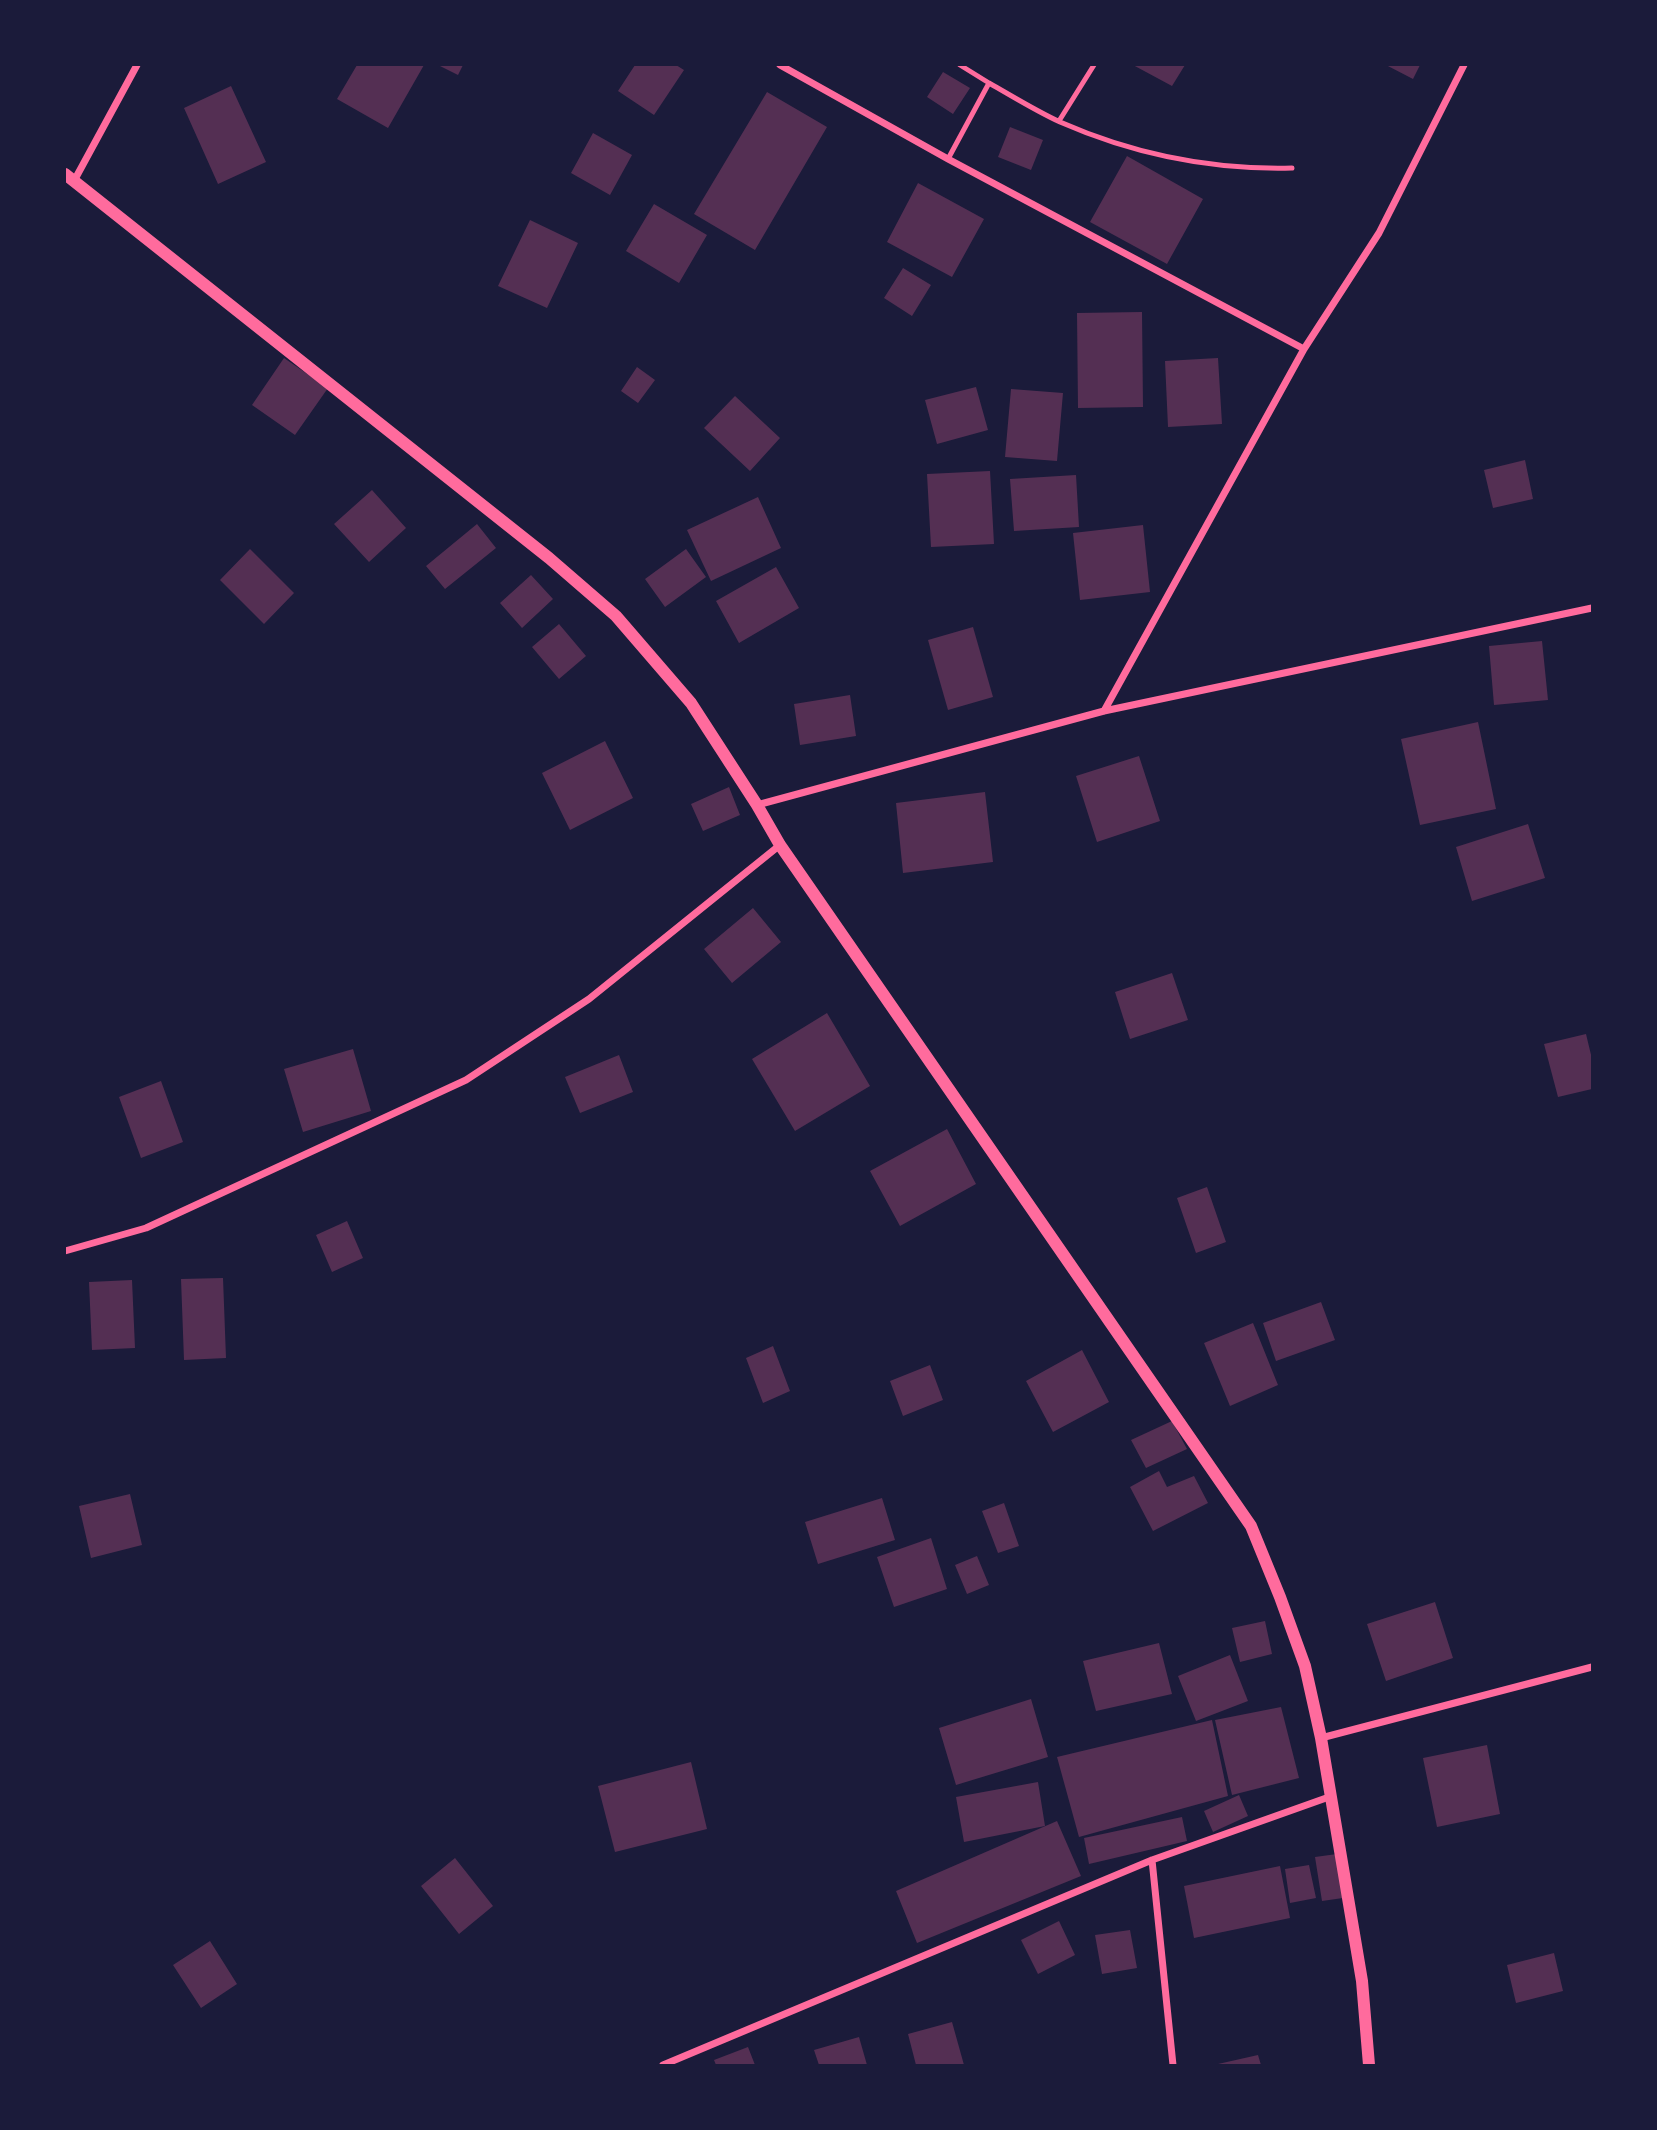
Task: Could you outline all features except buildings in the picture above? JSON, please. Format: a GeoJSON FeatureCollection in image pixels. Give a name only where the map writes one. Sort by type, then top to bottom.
{"type":"FeatureCollection","features":[{"type":"Feature","properties":{"kind":"street"},"geometry":{"type":"LineString","coordinates":[[137,65],[69,177],[549,558],[616,615],[691,703],[780,845],[1251,1526],[1305,1666],[1321,1738],[1362,1981],[1370,2065]]}},
{"type":"Feature","properties":{"kind":"street"},"geometry":{"type":"LineString","coordinates":[[780,65],[948,159],[1304,349]]}},
{"type":"Feature","properties":{"kind":"street"},"geometry":{"type":"LineString","coordinates":[[1104,711],[1304,349],[1379,233],[1464,65]]}},
{"type":"Feature","properties":{"kind":"street"},"geometry":{"type":"LineString","coordinates":[[757,805],[1104,711],[1592,608]]}},
{"type":"Feature","properties":{"kind":"street"},"geometry":{"type":"LineString","coordinates":[[65,1251],[146,1228],[466,1080],[589,999],[780,845]]}},
{"type":"Feature","properties":{"kind":"street"},"geometry":{"type":"LineString","coordinates":[[1321,1738],[1592,1667]]}},
{"type":"Feature","properties":{"kind":"street"},"geometry":{"type":"LineString","coordinates":[[663,2065],[1152,1860],[1329,1797]]}},
{"type":"Feature","properties":{"kind":"street"},"geometry":{"type":"LineString","coordinates":[[1152,1860],[1172,2065]]}},
{"type":"Feature","properties":{"kind":"lane"},"geometry":{"type":"LineString","coordinates":[[960,65],[1059,121],[1109,141],[1224,167],[1292,168]]}},
{"type":"Feature","properties":{"kind":"lane"},"geometry":{"type":"LineString","coordinates":[[1059,121],[1094,65]]}},
{"type":"Feature","properties":{"kind":"lane"},"geometry":{"type":"LineString","coordinates":[[948,159],[989,83]]}}]}
